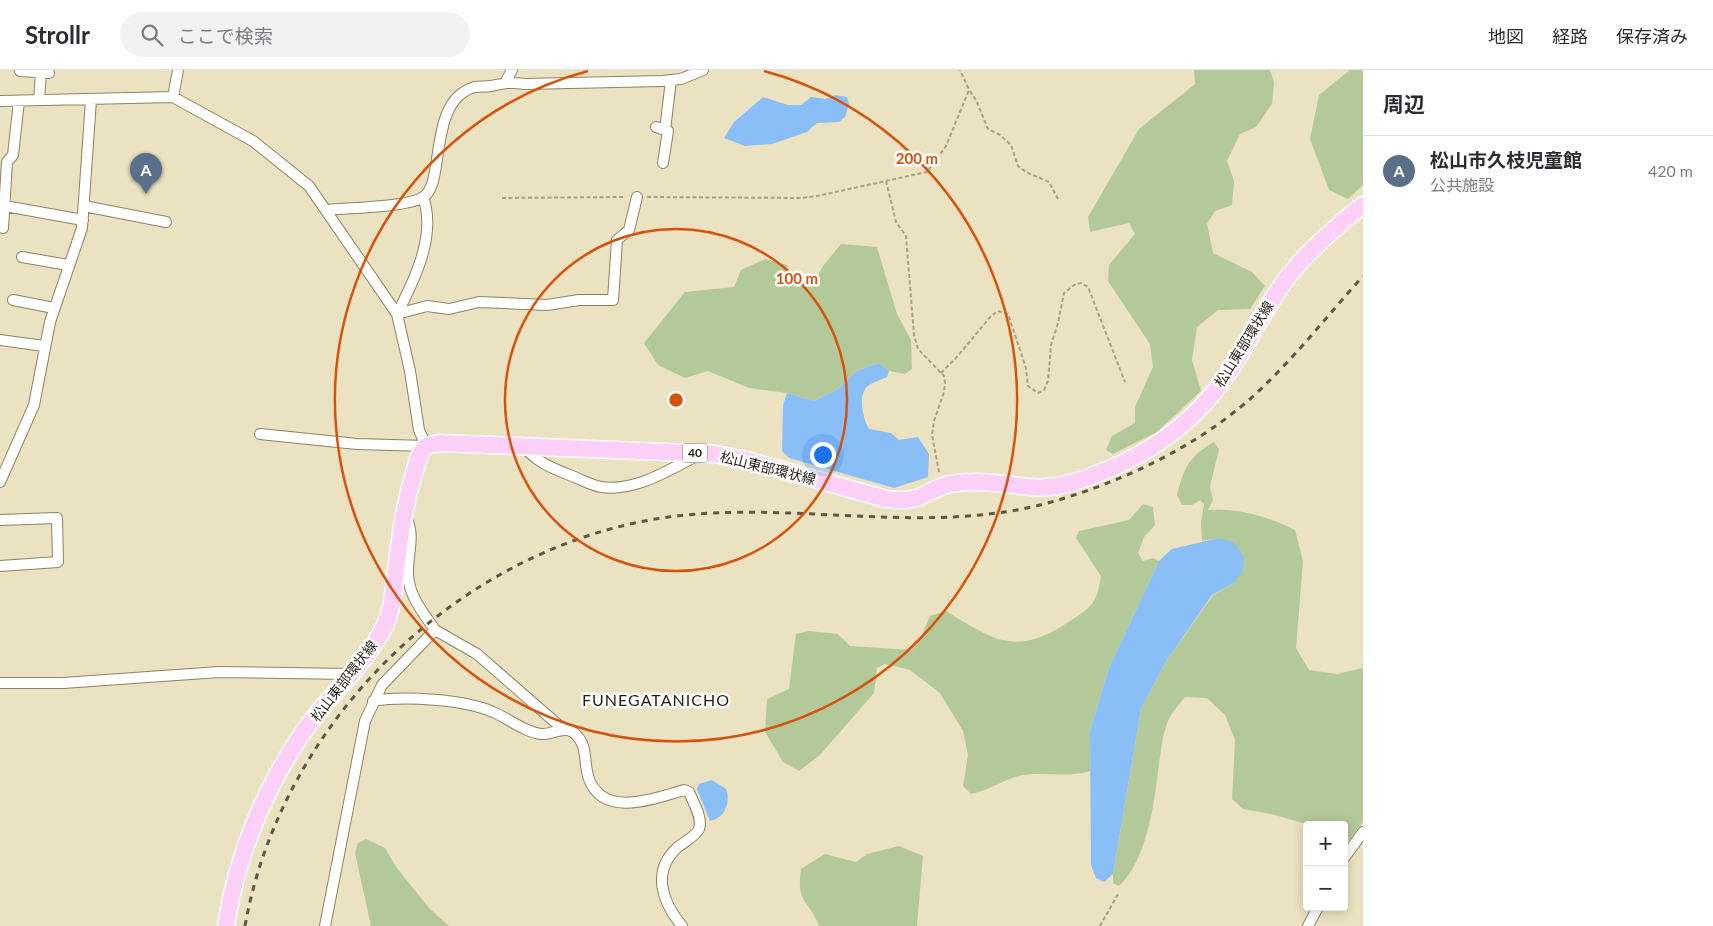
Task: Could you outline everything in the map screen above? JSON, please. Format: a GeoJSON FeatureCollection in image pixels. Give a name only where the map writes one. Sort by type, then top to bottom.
{"type":"FeatureCollection","features":[{"type":"Feature","properties":{"kind":"main road","name":"松山東部環状線"},"geometry":{"type":"LineString","coordinates":[[226,926],[235,883],[244,853],[274,780],[292,749],[376,642],[390,613],[404,513],[419,456],[426,446],[439,443],[701,453],[746,460],[886,499],[914,499],[941,487],[974,482],[1032,488],[1059,486],[1118,466],[1165,440],[1207,400],[1224,378],[1266,308],[1307,254],[1331,229],[1363,205]]}},
{"type":"Feature","properties":{"kind":"street"},"geometry":{"type":"LineString","coordinates":[[173,97],[178,70]]}},
{"type":"Feature","properties":{"kind":"street"},"geometry":{"type":"LineString","coordinates":[[506,82],[512,70]]}},
{"type":"Feature","properties":{"kind":"street"},"geometry":{"type":"LineString","coordinates":[[397,314],[419,271],[423,254],[427,213],[423,198],[433,181],[446,114],[463,93],[474,87],[506,82],[525,84],[671,80],[681,79],[703,70]]}},
{"type":"Feature","properties":{"kind":"street"},"geometry":{"type":"LineString","coordinates":[[20,71],[45,73],[39,100]]}},
{"type":"Feature","properties":{"kind":"street"},"geometry":{"type":"LineString","coordinates":[[663,163],[668,131],[660,128],[671,80]]}},
{"type":"Feature","properties":{"kind":"street"},"geometry":{"type":"LineString","coordinates":[[0,101],[173,97],[253,141],[308,186],[327,210],[397,314],[410,371],[419,430],[426,446],[357,444],[260,434]]}},
{"type":"Feature","properties":{"kind":"street"},"geometry":{"type":"LineString","coordinates":[[0,482],[34,405],[44,346],[54,308],[83,220],[86,145],[91,100]]}},
{"type":"Feature","properties":{"kind":"street"},"geometry":{"type":"LineString","coordinates":[[4,228],[7,162],[13,155],[19,101]]}},
{"type":"Feature","properties":{"kind":"street"},"geometry":{"type":"LineString","coordinates":[[397,314],[427,306],[449,309],[479,302],[547,305],[579,300],[613,300],[617,240],[629,230],[637,197]]}},
{"type":"Feature","properties":{"kind":"street"},"geometry":{"type":"LineString","coordinates":[[327,210],[407,202],[423,198]]}},
{"type":"Feature","properties":{"kind":"street"},"geometry":{"type":"LineString","coordinates":[[5,206],[83,220]]}},
{"type":"Feature","properties":{"kind":"street"},"geometry":{"type":"LineString","coordinates":[[84,206],[166,222]]}},
{"type":"Feature","properties":{"kind":"street"},"geometry":{"type":"LineString","coordinates":[[22,257],[68,265]]}},
{"type":"Feature","properties":{"kind":"street"},"geometry":{"type":"LineString","coordinates":[[13,300],[54,308]]}},
{"type":"Feature","properties":{"kind":"street"},"geometry":{"type":"LineString","coordinates":[[0,340],[44,346]]}},
{"type":"Feature","properties":{"kind":"street"},"geometry":{"type":"LineString","coordinates":[[524,447],[533,458],[550,469],[600,487],[611,488],[641,482],[701,453]]}},
{"type":"Feature","properties":{"kind":"street"},"geometry":{"type":"LineString","coordinates":[[404,513],[412,526],[408,575],[410,588],[435,630],[476,654],[563,729],[573,732],[585,752],[589,779],[599,793],[611,800],[641,803],[684,790],[689,792],[699,820],[699,828],[696,833],[676,848],[666,863],[662,889],[666,903],[682,926]]}},
{"type":"Feature","properties":{"kind":"street"},"geometry":{"type":"LineString","coordinates":[[0,520],[57,518],[58,562],[0,566]]}},
{"type":"Feature","properties":{"kind":"street"},"geometry":{"type":"LineString","coordinates":[[325,926],[365,721],[382,685],[435,630]]}},
{"type":"Feature","properties":{"kind":"street"},"geometry":{"type":"LineString","coordinates":[[0,683],[63,683],[219,672],[350,674]]}},
{"type":"Feature","properties":{"kind":"street"},"geometry":{"type":"LineString","coordinates":[[373,701],[392,698],[473,706],[493,711],[541,734],[563,729]]}},
{"type":"Feature","properties":{"kind":"street"},"geometry":{"type":"LineString","coordinates":[[1348,853],[1363,832]]}},
{"type":"Feature","properties":{"kind":"street"},"geometry":{"type":"LineString","coordinates":[[1308,926],[1316,911]]}},
{"type":"Feature","properties":{"kind":"path"},"geometry":{"type":"LineString","coordinates":[[960,70],[976,100],[988,129],[1000,135],[1011,145],[1018,166],[1026,172],[1049,182],[1059,202]]}},
{"type":"Feature","properties":{"kind":"path"},"geometry":{"type":"LineString","coordinates":[[502,198],[801,198],[918,175],[927,172],[933,166],[958,120],[969,90]]}},
{"type":"Feature","properties":{"kind":"path"},"geometry":{"type":"LineString","coordinates":[[886,181],[896,222],[906,236],[914,335],[918,349],[944,376],[944,392],[934,421],[932,435],[941,487]]}},
{"type":"Feature","properties":{"kind":"path"},"geometry":{"type":"LineString","coordinates":[[941,373],[962,352],[990,316],[998,310],[1005,312],[1025,362],[1028,386],[1031,390],[1038,393],[1044,390],[1048,381],[1050,344],[1058,323],[1064,293],[1074,285],[1081,284],[1088,287],[1125,382]]}},
{"type":"Feature","properties":{"kind":"path"},"geometry":{"type":"LineString","coordinates":[[1100,926],[1118,894]]}},
{"type":"Feature","properties":{"kind":"green space"},"geometry":{"type":"Polygon","coordinates":[[[1194,70],[1270,70],[1274,82],[1272,104],[1256,127],[1240,134],[1227,161],[1234,181],[1232,205],[1215,211],[1207,224],[1213,253],[1252,272],[1265,286],[1250,309],[1218,310],[1197,327],[1192,360],[1201,391],[1157,432],[1113,454],[1106,450],[1112,436],[1135,423],[1135,407],[1153,367],[1150,344],[1108,281],[1109,265],[1135,234],[1129,223],[1090,232],[1088,217],[1139,129],[1195,84],[1194,70]]]}},
{"type":"Feature","properties":{"kind":"green space"},"geometry":{"type":"Polygon","coordinates":[[[1350,70],[1363,70],[1363,185],[1348,199],[1329,190],[1310,139],[1319,95],[1350,70]]]}},
{"type":"Feature","properties":{"kind":"green space"},"geometry":{"type":"Polygon","coordinates":[[[841,244],[877,247],[897,314],[911,340],[912,369],[905,374],[889,371],[879,363],[858,370],[838,389],[814,401],[787,393],[749,388],[708,371],[685,378],[658,365],[644,343],[685,292],[734,287],[741,270],[765,259],[787,265],[792,278],[813,284],[823,266],[841,244]]]}},
{"type":"Feature","properties":{"kind":"green space"},"geometry":{"type":"Polygon","coordinates":[[[1214,442],[1219,449],[1210,487],[1213,500],[1208,510],[1231,510],[1253,514],[1295,530],[1303,561],[1296,648],[1309,670],[1337,674],[1363,668],[1363,822],[1348,841],[1348,821],[1303,821],[1303,823],[1271,814],[1243,809],[1232,799],[1235,740],[1225,715],[1207,698],[1185,697],[1171,715],[1162,742],[1151,816],[1142,848],[1136,862],[1119,886],[1113,883],[1113,874],[1141,709],[1165,663],[1213,595],[1234,583],[1219,538],[1202,541],[1201,522],[1204,504],[1200,500],[1192,505],[1182,505],[1177,495],[1185,470],[1193,458],[1214,442]]]}},
{"type":"Feature","properties":{"kind":"green space"},"geometry":{"type":"Polygon","coordinates":[[[1143,504],[1153,507],[1155,525],[1144,537],[1138,553],[1143,561],[1153,558],[1159,561],[1109,668],[1090,731],[1090,771],[1072,774],[1024,775],[971,794],[963,786],[968,755],[963,731],[940,693],[910,670],[885,664],[877,668],[874,693],[820,755],[799,771],[783,762],[765,732],[767,699],[789,689],[796,634],[809,631],[838,634],[850,646],[912,650],[920,639],[930,616],[946,611],[993,637],[1006,641],[1020,642],[1035,639],[1051,632],[1088,608],[1098,592],[1101,576],[1076,538],[1079,531],[1129,520],[1143,504]]]}},
{"type":"Feature","properties":{"kind":"green space"},"geometry":{"type":"Polygon","coordinates":[[[366,839],[385,848],[397,868],[429,908],[449,926],[371,926],[355,853],[358,843],[366,839]]]}},
{"type":"Feature","properties":{"kind":"green space"},"geometry":{"type":"Polygon","coordinates":[[[899,846],[923,856],[917,926],[819,926],[802,896],[800,889],[801,869],[825,854],[856,862],[867,854],[899,846]]]}},
{"type":"Feature","properties":{"kind":"water"},"geometry":{"type":"Polygon","coordinates":[[[835,95],[847,97],[849,104],[845,117],[839,122],[817,123],[807,132],[772,144],[745,146],[724,138],[734,122],[763,97],[788,105],[801,105],[811,97],[826,99],[835,95]]]}},
{"type":"Feature","properties":{"kind":"water"},"geometry":{"type":"Polygon","coordinates":[[[879,363],[889,371],[887,377],[870,385],[865,390],[862,407],[867,425],[869,429],[891,433],[899,440],[918,437],[929,454],[928,477],[894,488],[789,458],[782,451],[783,405],[787,393],[814,401],[838,389],[858,370],[879,363]]]}},
{"type":"Feature","properties":{"kind":"water"},"geometry":{"type":"Polygon","coordinates":[[[1219,538],[1233,542],[1244,556],[1243,570],[1234,583],[1212,595],[1165,663],[1141,709],[1113,874],[1104,882],[1096,878],[1091,865],[1090,731],[1109,668],[1159,561],[1172,549],[1219,538]]]}},
{"type":"Feature","properties":{"kind":"water"},"geometry":{"type":"Polygon","coordinates":[[[712,780],[726,789],[728,799],[726,809],[720,817],[710,821],[697,789],[699,784],[712,780]]]}},
{"type":"Feature","properties":{"kind":"railway"},"geometry":{"type":"LineString","coordinates":[[245,926],[266,847],[301,773],[347,705],[403,645],[467,595],[539,555],[616,527],[697,514],[742,512],[922,518],[967,516],[1011,511],[1055,501],[1083,492],[1167,456],[1193,441],[1242,406],[1290,360],[1363,276]]}},
{"type":"Feature","properties":{"kind":"place","name":"松山市久枝児童館"},"geometry":{"type":"Point","coordinates":[146,194]}},
{"type":"Feature","properties":{"kind":"district","name":"FUNEGATANICHO"},"geometry":{"type":"Point","coordinates":[656,700]}}]}
